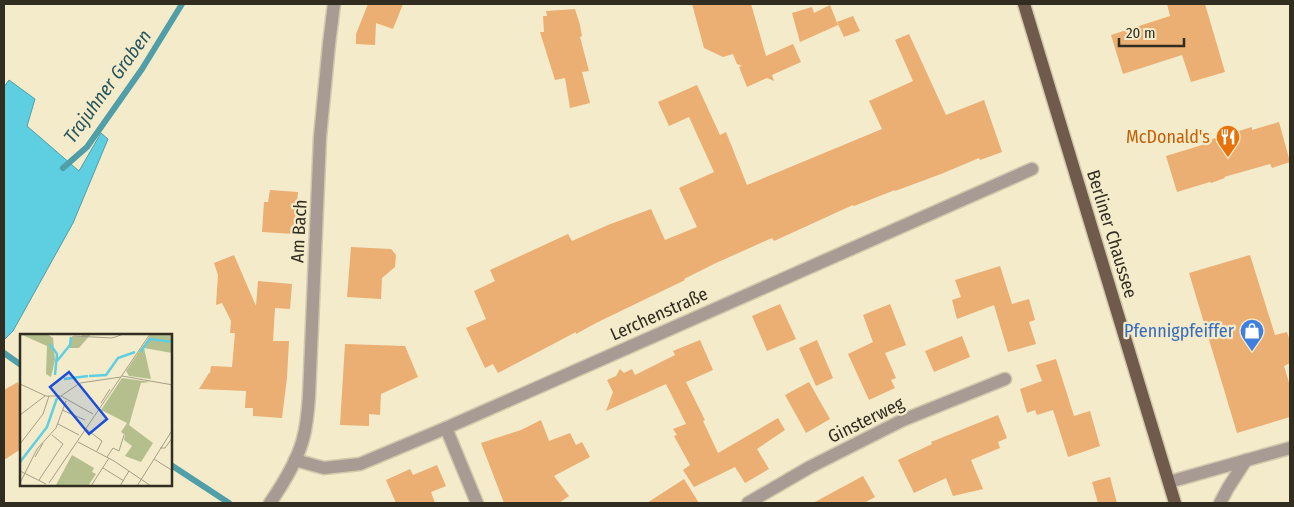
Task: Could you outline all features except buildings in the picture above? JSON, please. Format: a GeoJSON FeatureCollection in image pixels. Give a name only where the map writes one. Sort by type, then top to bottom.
{"type":"FeatureCollection","features":[{"type":"Feature","properties":{"kind":"main road","name":"Berliner Chaussee"},"geometry":{"type":"LineString","coordinates":[[1024,4],[1175,503]]}},
{"type":"Feature","properties":{"kind":"street","name":"Am Bach"},"geometry":{"type":"LineString","coordinates":[[270,503],[296,460],[307,422],[320,136],[334,4]]}},
{"type":"Feature","properties":{"kind":"street","name":"Lerchenstraße"},"geometry":{"type":"LineString","coordinates":[[296,460],[324,468],[360,464],[446,428],[1032,169]]}},
{"type":"Feature","properties":{"kind":"street","name":"Ginsterweg"},"geometry":{"type":"LineString","coordinates":[[748,503],[810,467],[903,420],[1004,379]]}},
{"type":"Feature","properties":{"kind":"street"},"geometry":{"type":"LineString","coordinates":[[446,428],[477,503]]}},
{"type":"Feature","properties":{"kind":"street"},"geometry":{"type":"LineString","coordinates":[[1169,482],[1290,448]]}},
{"type":"Feature","properties":{"kind":"street"},"geometry":{"type":"LineString","coordinates":[[1220,503],[1246,460]]}},
{"type":"Feature","properties":{"kind":"water"},"geometry":{"type":"Polygon","coordinates":[[[9,80],[35,99],[27,126],[79,171],[101,133],[108,139],[73,223],[13,331],[4,340],[4,87],[9,80]]]}},
{"type":"Feature","properties":{"kind":"waterway","name":"Trajuhner Graben"},"geometry":{"type":"LineString","coordinates":[[63,168],[87,147],[142,69],[182,4]]}},
{"type":"Feature","properties":{"kind":"waterway"},"geometry":{"type":"LineString","coordinates":[[4,353],[20,364]]}},
{"type":"Feature","properties":{"kind":"waterway"},"geometry":{"type":"LineString","coordinates":[[172,466],[229,503]]}},
{"type":"Feature","properties":{"kind":"place","name":"McDonald's"},"geometry":{"type":"Point","coordinates":[1228,158]}},
{"type":"Feature","properties":{"kind":"place","name":"Pfennigpfeiffer"},"geometry":{"type":"Point","coordinates":[1252,352]}}]}
